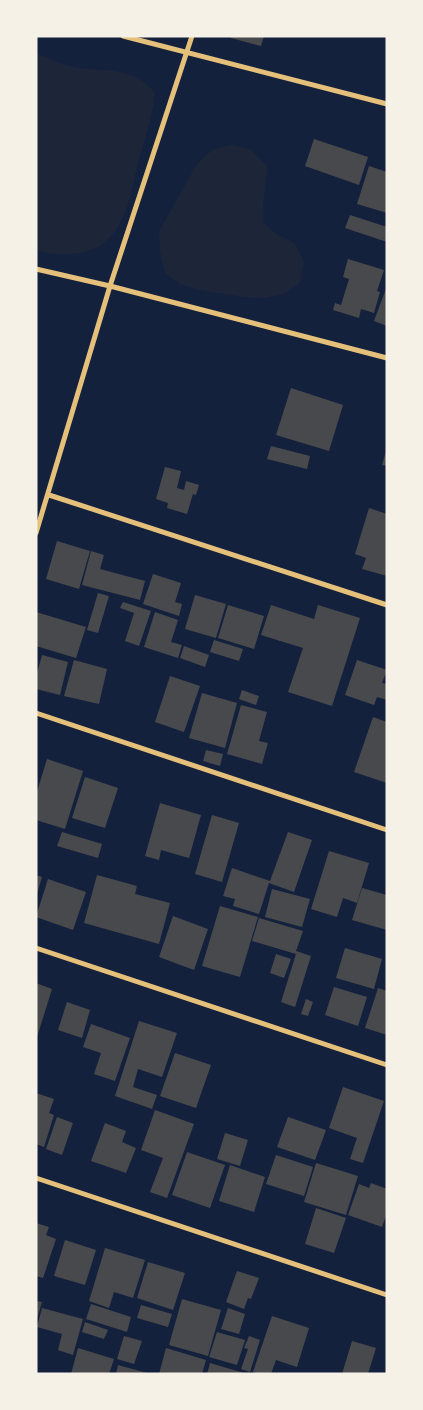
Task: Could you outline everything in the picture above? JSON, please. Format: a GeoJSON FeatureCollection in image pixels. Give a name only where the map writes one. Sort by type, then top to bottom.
{"type":"FeatureCollection","features":[{"type":"Feature","properties":{"kind":"street"},"geometry":{"type":"LineString","coordinates":[[123,36],[387,104]]}},
{"type":"Feature","properties":{"kind":"street"},"geometry":{"type":"LineString","coordinates":[[36,533],[49,495],[110,286],[192,36]]}},
{"type":"Feature","properties":{"kind":"street"},"geometry":{"type":"LineString","coordinates":[[36,269],[110,286],[387,358]]}},
{"type":"Feature","properties":{"kind":"street"},"geometry":{"type":"LineString","coordinates":[[49,495],[387,605]]}},
{"type":"Feature","properties":{"kind":"street"},"geometry":{"type":"LineString","coordinates":[[36,713],[387,830]]}},
{"type":"Feature","properties":{"kind":"street"},"geometry":{"type":"LineString","coordinates":[[36,948],[387,1065]]}},
{"type":"Feature","properties":{"kind":"street"},"geometry":{"type":"LineString","coordinates":[[36,1178],[387,1295]]}},
{"type":"Feature","properties":{"kind":"shaded area"},"geometry":{"type":"Polygon","coordinates":[[[36,53],[69,66],[126,73],[136,77],[155,93],[150,120],[124,216],[109,238],[99,246],[85,252],[60,254],[36,250],[36,53]]]}},
{"type":"Feature","properties":{"kind":"shaded area"},"geometry":{"type":"Polygon","coordinates":[[[232,145],[251,150],[267,166],[263,223],[278,235],[295,243],[304,262],[300,283],[284,294],[263,298],[201,290],[180,284],[165,273],[160,252],[159,231],[197,164],[212,150],[232,145]]]}},
{"type":"Feature","properties":{"kind":"building"},"geometry":{"type":"Polygon","coordinates":[[[231,36],[264,36],[261,46],[231,38],[231,36]]]}},
{"type":"Feature","properties":{"kind":"building"},"geometry":{"type":"Polygon","coordinates":[[[314,139],[368,157],[359,185],[305,166],[314,139]]]}},
{"type":"Feature","properties":{"kind":"building"},"geometry":{"type":"Polygon","coordinates":[[[369,166],[387,172],[387,213],[357,204],[369,166]]]}},
{"type":"Feature","properties":{"kind":"building"},"geometry":{"type":"Polygon","coordinates":[[[350,215],[387,227],[387,242],[345,228],[350,215]]]}},
{"type":"Feature","properties":{"kind":"building"},"geometry":{"type":"Polygon","coordinates":[[[348,259],[384,270],[377,291],[380,292],[374,313],[361,309],[359,318],[333,310],[335,303],[341,305],[349,279],[343,277],[348,259]]]}},
{"type":"Feature","properties":{"kind":"building"},"geometry":{"type":"Polygon","coordinates":[[[387,286],[387,326],[374,321],[387,286]]]}},
{"type":"Feature","properties":{"kind":"building"},"geometry":{"type":"Polygon","coordinates":[[[291,388],[343,405],[329,451],[276,435],[291,388]]]}},
{"type":"Feature","properties":{"kind":"building"},"geometry":{"type":"Polygon","coordinates":[[[271,446],[310,456],[307,469],[267,459],[271,446]]]}},
{"type":"Feature","properties":{"kind":"building"},"geometry":{"type":"Polygon","coordinates":[[[387,451],[387,466],[382,465],[387,451]]]}},
{"type":"Feature","properties":{"kind":"building"},"geometry":{"type":"Polygon","coordinates":[[[165,467],[181,471],[177,488],[184,490],[186,481],[199,485],[196,495],[193,494],[187,514],[167,508],[168,503],[156,499],[165,467]]]}},
{"type":"Feature","properties":{"kind":"building"},"geometry":{"type":"Polygon","coordinates":[[[369,508],[387,514],[387,576],[362,569],[366,558],[355,554],[369,508]]]}},
{"type":"Feature","properties":{"kind":"building"},"geometry":{"type":"Polygon","coordinates":[[[57,541],[90,551],[79,589],[46,579],[57,541]]]}},
{"type":"Feature","properties":{"kind":"building"},"geometry":{"type":"Polygon","coordinates":[[[91,551],[104,555],[100,569],[145,581],[140,600],[82,585],[91,551]]]}},
{"type":"Feature","properties":{"kind":"building"},"geometry":{"type":"Polygon","coordinates":[[[153,574],[181,583],[175,602],[182,604],[179,616],[143,604],[153,574]]]}},
{"type":"Feature","properties":{"kind":"building"},"geometry":{"type":"Polygon","coordinates":[[[98,593],[109,596],[98,633],[87,630],[98,593]]]}},
{"type":"Feature","properties":{"kind":"building"},"geometry":{"type":"Polygon","coordinates":[[[195,595],[226,604],[216,638],[185,629],[195,595]]]}},
{"type":"Feature","properties":{"kind":"building"},"geometry":{"type":"Polygon","coordinates":[[[123,602],[151,611],[139,646],[125,641],[134,613],[120,608],[123,602]]]}},
{"type":"Feature","properties":{"kind":"building"},"geometry":{"type":"Polygon","coordinates":[[[228,605],[264,616],[254,649],[218,638],[228,605]]]}},
{"type":"Feature","properties":{"kind":"building"},"geometry":{"type":"Polygon","coordinates":[[[271,605],[314,619],[318,605],[360,618],[332,706],[288,692],[303,648],[261,635],[271,605]]]}},
{"type":"Feature","properties":{"kind":"building"},"geometry":{"type":"Polygon","coordinates":[[[36,612],[86,627],[76,658],[36,646],[36,612]]]}},
{"type":"Feature","properties":{"kind":"building"},"geometry":{"type":"Polygon","coordinates":[[[155,612],[178,620],[171,642],[182,645],[178,658],[144,647],[155,612]]]}},
{"type":"Feature","properties":{"kind":"building"},"geometry":{"type":"Polygon","coordinates":[[[214,640],[243,649],[239,661],[210,652],[214,640]]]}},
{"type":"Feature","properties":{"kind":"building"},"geometry":{"type":"Polygon","coordinates":[[[184,646],[209,655],[205,667],[180,658],[184,646]]]}},
{"type":"Feature","properties":{"kind":"building"},"geometry":{"type":"Polygon","coordinates":[[[42,655],[68,662],[60,695],[36,689],[36,677],[42,655]]]}},
{"type":"Feature","properties":{"kind":"building"},"geometry":{"type":"Polygon","coordinates":[[[74,660],[107,669],[99,704],[64,696],[74,660]]]}},
{"type":"Feature","properties":{"kind":"building"},"geometry":{"type":"Polygon","coordinates":[[[357,660],[387,670],[382,683],[387,684],[387,700],[377,697],[374,705],[345,695],[357,660]]]}},
{"type":"Feature","properties":{"kind":"building"},"geometry":{"type":"Polygon","coordinates":[[[170,676],[200,686],[184,732],[155,722],[170,676]]]}},
{"type":"Feature","properties":{"kind":"building"},"geometry":{"type":"Polygon","coordinates":[[[242,690],[259,696],[256,705],[239,699],[242,690]]]}},
{"type":"Feature","properties":{"kind":"building"},"geometry":{"type":"Polygon","coordinates":[[[202,693],[237,703],[225,748],[189,738],[202,693]]]}},
{"type":"Feature","properties":{"kind":"building"},"geometry":{"type":"Polygon","coordinates":[[[241,705],[267,712],[259,741],[268,743],[262,764],[227,754],[241,705]]]}},
{"type":"Feature","properties":{"kind":"building"},"geometry":{"type":"Polygon","coordinates":[[[373,717],[387,722],[387,783],[354,772],[373,717]]]}},
{"type":"Feature","properties":{"kind":"building"},"geometry":{"type":"Polygon","coordinates":[[[206,750],[223,754],[220,766],[203,761],[206,750]]]}},
{"type":"Feature","properties":{"kind":"building"},"geometry":{"type":"Polygon","coordinates":[[[47,759],[83,771],[65,829],[36,820],[36,795],[47,759]]]}},
{"type":"Feature","properties":{"kind":"building"},"geometry":{"type":"Polygon","coordinates":[[[85,777],[118,788],[105,828],[72,818],[85,777]]]}},
{"type":"Feature","properties":{"kind":"building"},"geometry":{"type":"Polygon","coordinates":[[[160,803],[201,815],[189,858],[161,850],[159,860],[145,856],[160,803]]]}},
{"type":"Feature","properties":{"kind":"building"},"geometry":{"type":"Polygon","coordinates":[[[212,815],[239,823],[222,882],[195,874],[212,815]]]}},
{"type":"Feature","properties":{"kind":"building"},"geometry":{"type":"Polygon","coordinates":[[[62,832],[102,844],[98,858],[57,846],[62,832]]]}},
{"type":"Feature","properties":{"kind":"building"},"geometry":{"type":"Polygon","coordinates":[[[288,832],[312,840],[294,892],[269,883],[259,914],[233,906],[235,899],[223,896],[232,868],[270,881],[288,832]]]}},
{"type":"Feature","properties":{"kind":"building"},"geometry":{"type":"Polygon","coordinates":[[[329,851],[369,863],[357,903],[343,898],[337,917],[311,909],[329,851]]]}},
{"type":"Feature","properties":{"kind":"building"},"geometry":{"type":"Polygon","coordinates":[[[36,875],[42,877],[37,894],[36,894],[36,875]]]}},
{"type":"Feature","properties":{"kind":"building"},"geometry":{"type":"Polygon","coordinates":[[[97,875],[137,886],[135,894],[170,903],[159,944],[84,923],[97,875]]]}},
{"type":"Feature","properties":{"kind":"building"},"geometry":{"type":"Polygon","coordinates":[[[48,879],[86,892],[73,930],[36,917],[48,879]]]}},
{"type":"Feature","properties":{"kind":"building"},"geometry":{"type":"Polygon","coordinates":[[[362,888],[387,895],[387,930],[352,920],[362,888]]]}},
{"type":"Feature","properties":{"kind":"building"},"geometry":{"type":"Polygon","coordinates":[[[272,889],[310,899],[302,927],[265,917],[272,889]]]}},
{"type":"Feature","properties":{"kind":"building"},"geometry":{"type":"Polygon","coordinates":[[[220,906],[258,917],[240,977],[202,966],[220,906]]]}},
{"type":"Feature","properties":{"kind":"building"},"geometry":{"type":"Polygon","coordinates":[[[173,916],[208,929],[194,970],[159,957],[173,916]]]}},
{"type":"Feature","properties":{"kind":"building"},"geometry":{"type":"Polygon","coordinates":[[[259,918],[303,931],[296,951],[311,956],[295,1007],[281,1002],[296,954],[252,941],[259,918]]]}},
{"type":"Feature","properties":{"kind":"building"},"geometry":{"type":"Polygon","coordinates":[[[345,948],[382,959],[374,989],[336,978],[345,948]]]}},
{"type":"Feature","properties":{"kind":"building"},"geometry":{"type":"Polygon","coordinates":[[[276,954],[291,959],[284,978],[270,973],[276,954]]]}},
{"type":"Feature","properties":{"kind":"building"},"geometry":{"type":"Polygon","coordinates":[[[36,983],[52,989],[37,1037],[36,1037],[36,983]]]}},
{"type":"Feature","properties":{"kind":"building"},"geometry":{"type":"Polygon","coordinates":[[[334,987],[367,997],[358,1026],[325,1015],[334,987]]]}},
{"type":"Feature","properties":{"kind":"building"},"geometry":{"type":"Polygon","coordinates":[[[378,988],[387,991],[387,1035],[365,1028],[378,988]]]}},
{"type":"Feature","properties":{"kind":"building"},"geometry":{"type":"Polygon","coordinates":[[[306,999],[313,1002],[308,1016],[301,1014],[306,999]]]}},
{"type":"Feature","properties":{"kind":"building"},"geometry":{"type":"Polygon","coordinates":[[[67,1002],[90,1010],[82,1038],[58,1030],[67,1002]]]}},
{"type":"Feature","properties":{"kind":"building"},"geometry":{"type":"Polygon","coordinates":[[[139,1021],[177,1033],[162,1077],[138,1069],[133,1087],[157,1095],[152,1109],[115,1096],[139,1021]]]}},
{"type":"Feature","properties":{"kind":"building"},"geometry":{"type":"Polygon","coordinates":[[[91,1024],[130,1038],[115,1081],[94,1074],[101,1053],[83,1047],[91,1024]]]}},
{"type":"Feature","properties":{"kind":"building"},"geometry":{"type":"Polygon","coordinates":[[[175,1053],[211,1065],[196,1108],[160,1096],[175,1053]]]}},
{"type":"Feature","properties":{"kind":"building"},"geometry":{"type":"Polygon","coordinates":[[[343,1087],[384,1101],[363,1163],[350,1159],[357,1138],[329,1128],[343,1087]]]}},
{"type":"Feature","properties":{"kind":"building"},"geometry":{"type":"Polygon","coordinates":[[[36,1093],[54,1099],[49,1113],[54,1115],[44,1147],[36,1144],[36,1093]]]}},
{"type":"Feature","properties":{"kind":"building"},"geometry":{"type":"Polygon","coordinates":[[[155,1110],[194,1124],[167,1198],[150,1192],[163,1158],[141,1150],[155,1110]]]}},
{"type":"Feature","properties":{"kind":"building"},"geometry":{"type":"Polygon","coordinates":[[[57,1117],[73,1123],[62,1155],[46,1149],[57,1117]]]}},
{"type":"Feature","properties":{"kind":"building"},"geometry":{"type":"Polygon","coordinates":[[[288,1117],[326,1130],[315,1160],[277,1147],[288,1117]]]}},
{"type":"Feature","properties":{"kind":"building"},"geometry":{"type":"Polygon","coordinates":[[[105,1123],[126,1131],[122,1142],[136,1148],[126,1173],[91,1161],[105,1123]]]}},
{"type":"Feature","properties":{"kind":"building"},"geometry":{"type":"Polygon","coordinates":[[[225,1133],[248,1140],[240,1166],[217,1159],[225,1133]]]}},
{"type":"Feature","properties":{"kind":"building"},"geometry":{"type":"Polygon","coordinates":[[[187,1152],[225,1165],[210,1208],[172,1195],[187,1152]]]}},
{"type":"Feature","properties":{"kind":"building"},"geometry":{"type":"Polygon","coordinates":[[[276,1155],[313,1167],[304,1196],[266,1184],[276,1155]]]}},
{"type":"Feature","properties":{"kind":"building"},"geometry":{"type":"Polygon","coordinates":[[[316,1163],[358,1176],[346,1215],[304,1202],[316,1163]]]}},
{"type":"Feature","properties":{"kind":"building"},"geometry":{"type":"Polygon","coordinates":[[[230,1165],[265,1177],[254,1212],[219,1201],[230,1165]]]}},
{"type":"Feature","properties":{"kind":"building"},"geometry":{"type":"Polygon","coordinates":[[[371,1183],[387,1189],[387,1213],[382,1227],[348,1215],[359,1184],[369,1188],[371,1183]]]}},
{"type":"Feature","properties":{"kind":"building"},"geometry":{"type":"Polygon","coordinates":[[[316,1208],[346,1218],[334,1253],[305,1244],[316,1208]]]}},
{"type":"Feature","properties":{"kind":"building"},"geometry":{"type":"Polygon","coordinates":[[[36,1223],[49,1227],[46,1235],[56,1239],[43,1278],[36,1276],[36,1223]]]}},
{"type":"Feature","properties":{"kind":"building"},"geometry":{"type":"Polygon","coordinates":[[[65,1240],[96,1250],[85,1285],[54,1276],[65,1240]]]}},
{"type":"Feature","properties":{"kind":"building"},"geometry":{"type":"Polygon","coordinates":[[[105,1248],[145,1260],[133,1298],[114,1292],[109,1308],[89,1301],[105,1248]]]}},
{"type":"Feature","properties":{"kind":"building"},"geometry":{"type":"Polygon","coordinates":[[[148,1262],[185,1273],[173,1310],[137,1298],[148,1262]]]}},
{"type":"Feature","properties":{"kind":"building"},"geometry":{"type":"Polygon","coordinates":[[[237,1271],[259,1278],[251,1299],[248,1298],[244,1309],[226,1302],[237,1271]]]}},
{"type":"Feature","properties":{"kind":"building"},"geometry":{"type":"Polygon","coordinates":[[[182,1299],[221,1310],[208,1356],[169,1345],[182,1299]]]}},
{"type":"Feature","properties":{"kind":"building"},"geometry":{"type":"Polygon","coordinates":[[[36,1301],[42,1302],[37,1319],[36,1319],[36,1301]]]}},
{"type":"Feature","properties":{"kind":"building"},"geometry":{"type":"Polygon","coordinates":[[[91,1304],[131,1317],[127,1332],[86,1319],[91,1304]]]}},
{"type":"Feature","properties":{"kind":"building"},"geometry":{"type":"Polygon","coordinates":[[[141,1305],[172,1314],[168,1327],[137,1318],[141,1305]]]}},
{"type":"Feature","properties":{"kind":"building"},"geometry":{"type":"Polygon","coordinates":[[[42,1308],[83,1319],[73,1355],[58,1350],[62,1334],[37,1327],[42,1308]]]}},
{"type":"Feature","properties":{"kind":"building"},"geometry":{"type":"Polygon","coordinates":[[[228,1308],[245,1314],[239,1334],[221,1329],[228,1308]]]}},
{"type":"Feature","properties":{"kind":"building"},"geometry":{"type":"Polygon","coordinates":[[[272,1316],[309,1328],[297,1367],[276,1360],[271,1374],[259,1374],[253,1372],[272,1316]]]}},
{"type":"Feature","properties":{"kind":"building"},"geometry":{"type":"Polygon","coordinates":[[[85,1322],[108,1330],[104,1339],[82,1332],[85,1322]]]}},
{"type":"Feature","properties":{"kind":"building"},"geometry":{"type":"Polygon","coordinates":[[[217,1332],[245,1340],[237,1365],[209,1357],[217,1332]]]}},
{"type":"Feature","properties":{"kind":"building"},"geometry":{"type":"Polygon","coordinates":[[[124,1336],[142,1341],[134,1364],[117,1359],[124,1336]]]}},
{"type":"Feature","properties":{"kind":"building"},"geometry":{"type":"Polygon","coordinates":[[[249,1336],[260,1340],[250,1372],[241,1369],[248,1349],[244,1348],[249,1336]]]}},
{"type":"Feature","properties":{"kind":"building"},"geometry":{"type":"Polygon","coordinates":[[[352,1341],[376,1348],[368,1374],[342,1374],[352,1341]]]}},
{"type":"Feature","properties":{"kind":"building"},"geometry":{"type":"Polygon","coordinates":[[[78,1348],[114,1359],[109,1374],[71,1374],[78,1348]]]}},
{"type":"Feature","properties":{"kind":"building"},"geometry":{"type":"Polygon","coordinates":[[[166,1348],[206,1360],[202,1374],[159,1374],[166,1348]]]}},
{"type":"Feature","properties":{"kind":"building"},"geometry":{"type":"Polygon","coordinates":[[[210,1363],[244,1373],[244,1374],[207,1374],[210,1363]]]}},
{"type":"Feature","properties":{"kind":"building"},"geometry":{"type":"Polygon","coordinates":[[[118,1365],[147,1373],[147,1374],[116,1374],[118,1365]]]}}]}
